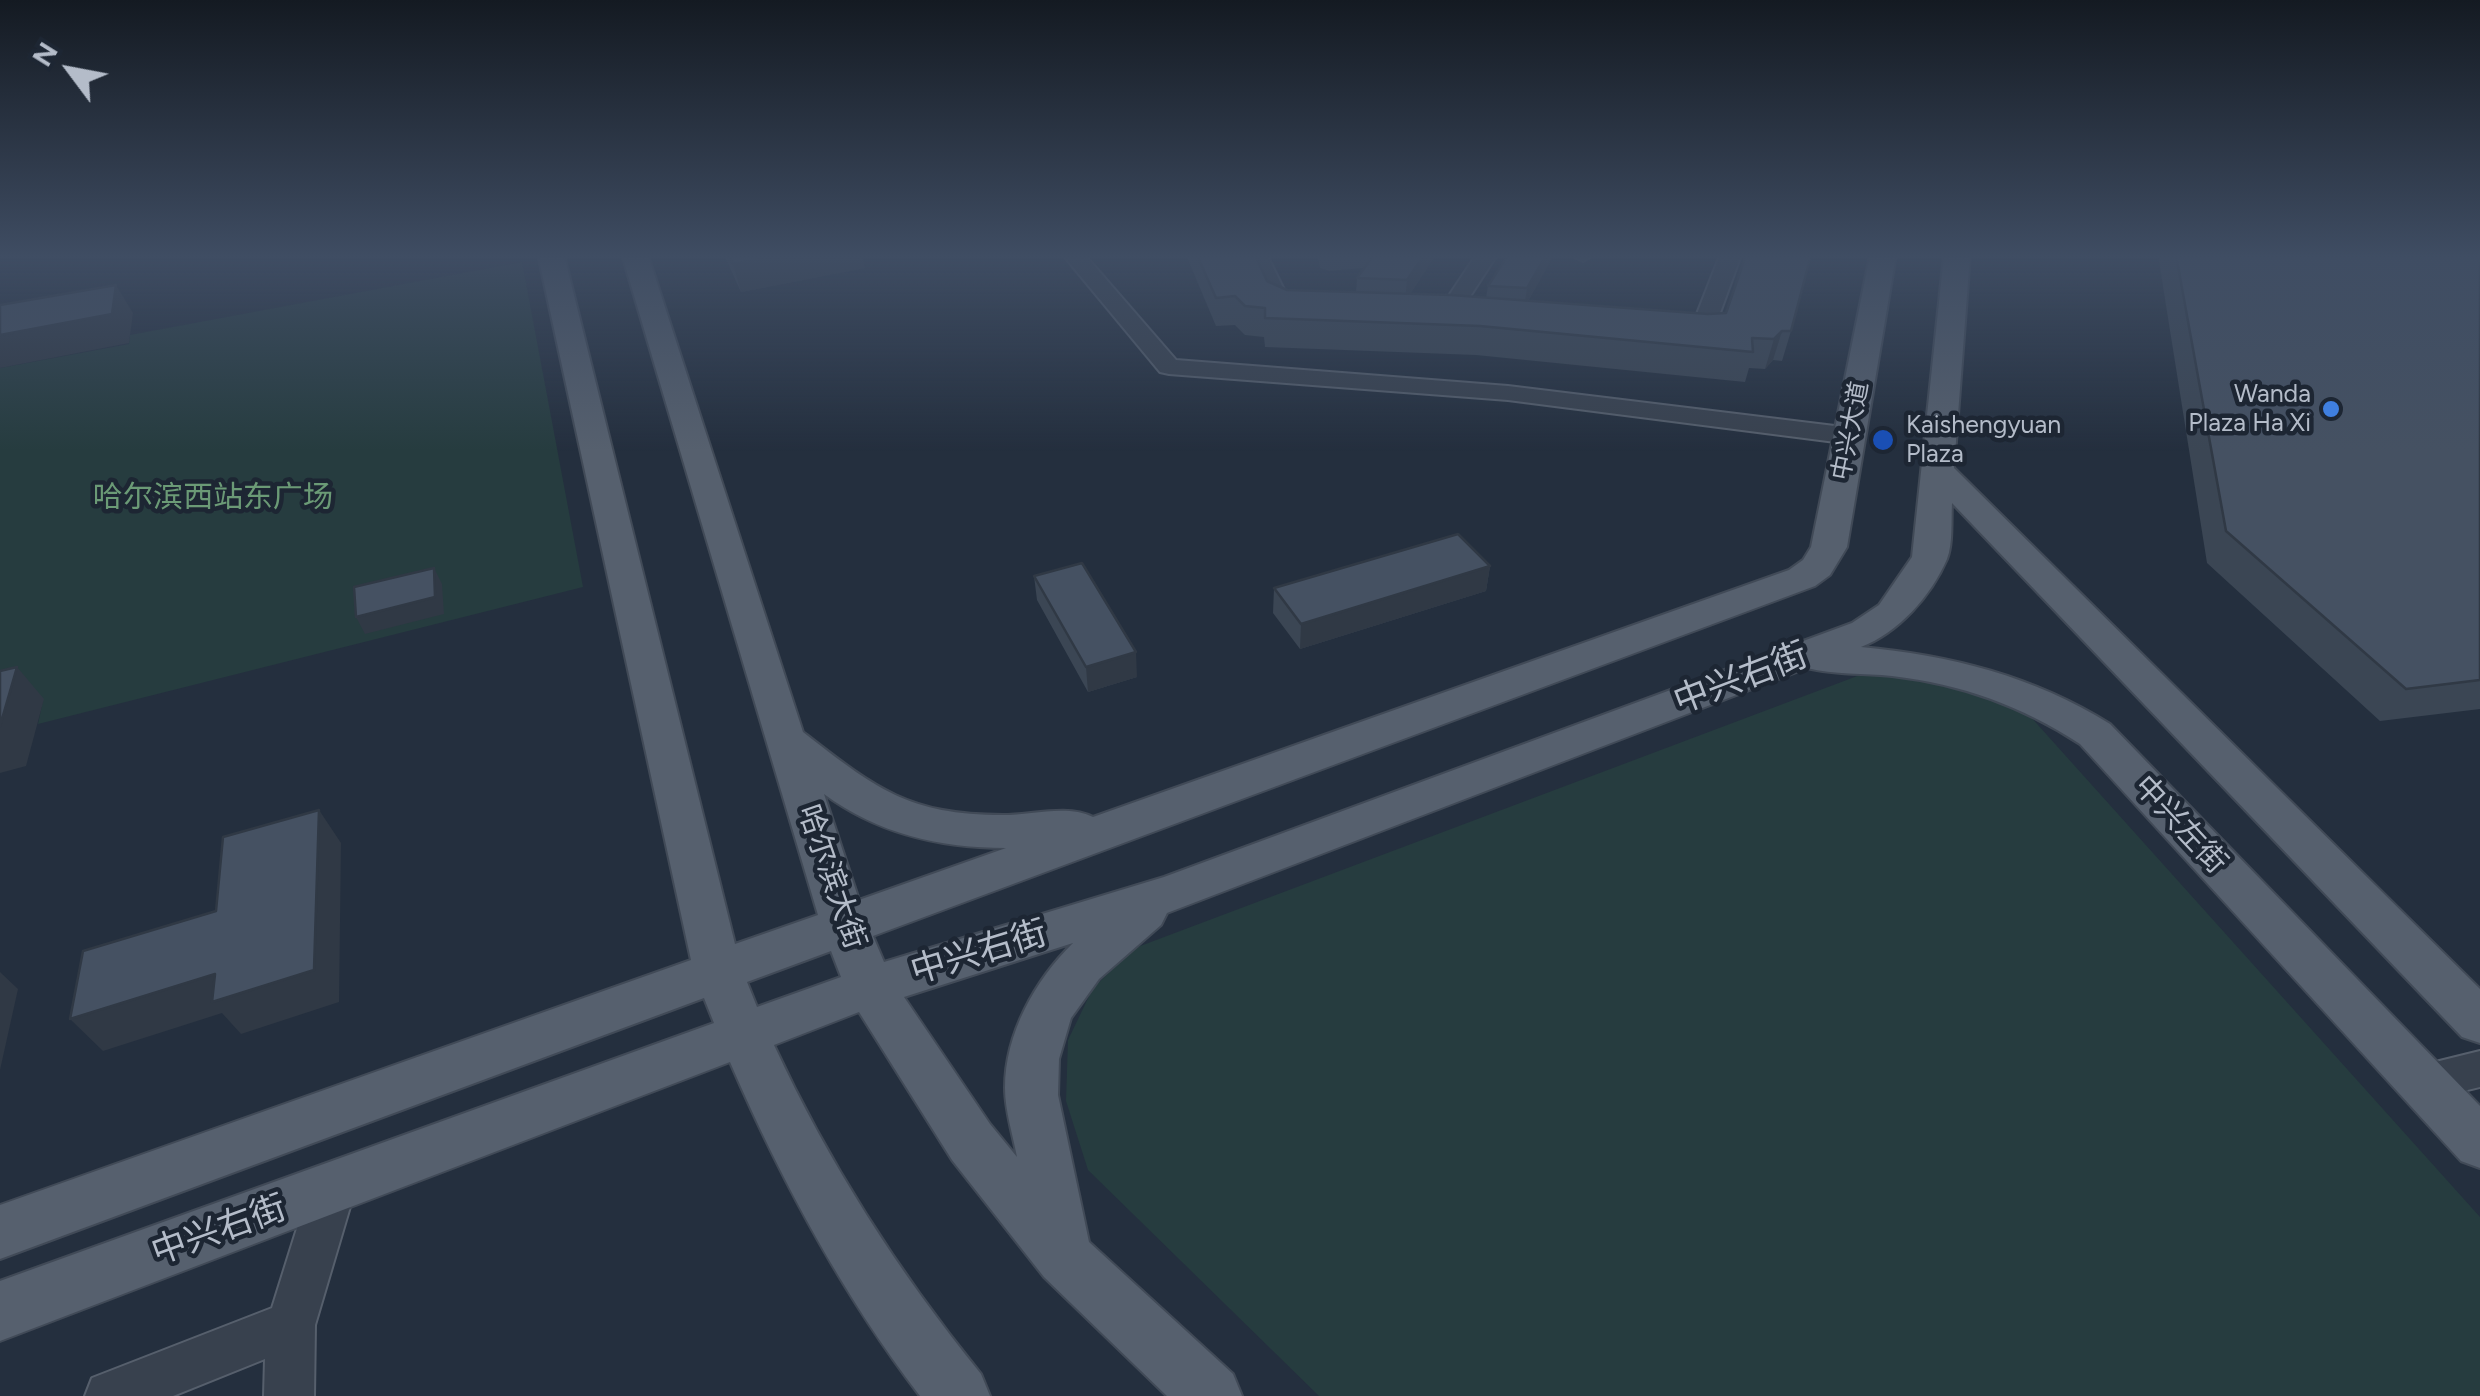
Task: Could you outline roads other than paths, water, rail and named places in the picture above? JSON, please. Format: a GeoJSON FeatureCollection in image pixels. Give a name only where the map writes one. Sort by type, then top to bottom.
{"type":"FeatureCollection","features":[{"type":"Feature","properties":{"kind":"main road"},"geometry":{"type":"LineString","coordinates":[[565,320],[717,969],[742,1033],[796,1142],[866,1266],[927,1358],[959,1396]]}},
{"type":"Feature","properties":{"kind":"main road","name":"哈尔滨大街"},"geometry":{"type":"LineString","coordinates":[[655,320],[784,739],[844,924],[870,987],[971,1142],[1064,1257],[1212,1396]]}},
{"type":"Feature","properties":{"kind":"main road","name":"中兴大道"},"geometry":{"type":"LineString","coordinates":[[1131,822],[1802,578],[1817,567],[1829,546],[1872,320]]}},
{"type":"Feature","properties":{"kind":"main road"},"geometry":{"type":"LineString","coordinates":[[1951,320],[1937,469],[2480,1022]]}},
{"type":"Feature","properties":{"kind":"main road","name":"中兴右街"},"geometry":{"type":"LineString","coordinates":[[0,1311],[870,987],[1174,892],[1865,632],[1892,613],[1930,557],[1937,469]]}},
{"type":"Feature","properties":{"kind":"main road","name":"中兴左街"},"geometry":{"type":"LineString","coordinates":[[1798,658],[1910,663],[1942,669],[2014,690],[2066,714],[2095,734],[2458,1110]]}},
{"type":"Feature","properties":{"kind":"main road"},"geometry":{"type":"LineString","coordinates":[[784,739],[879,809],[913,820],[991,830],[1131,822]]}},
{"type":"Feature","properties":{"kind":"main road"},"geometry":{"type":"LineString","coordinates":[[0,1232],[1131,822]]}},
{"type":"Feature","properties":{"kind":"main road"},"geometry":{"type":"LineString","coordinates":[[1064,1257],[1031,1088],[1034,1055],[1046,1017],[1065,984],[1092,952],[1174,892]]}},
{"type":"Feature","properties":{"kind":"street"},"geometry":{"type":"LineString","coordinates":[[1129,320],[1170,367],[1524,394],[1851,436]]}},
{"type":"Feature","properties":{"kind":"street"},"geometry":{"type":"LineString","coordinates":[[1662,329],[1701,332],[1706,320]]}},
{"type":"Feature","properties":{"kind":"street"},"geometry":{"type":"LineString","coordinates":[[2458,1110],[2480,1069]]}},
{"type":"Feature","properties":{"kind":"street"},"geometry":{"type":"LineString","coordinates":[[289,1396],[291,1324],[332,1190]]}},
{"type":"Feature","properties":{"kind":"street"},"geometry":{"type":"LineString","coordinates":[[110,1396],[291,1324]]}},
{"type":"Feature","properties":{"kind":"place","name":"Wanda Plaza Ha Xi"},"geometry":{"type":"Point","coordinates":[2331,409]}},
{"type":"Feature","properties":{"kind":"place","name":"Kaishengyuan Plaza"},"geometry":{"type":"Point","coordinates":[1883,440]}},
{"type":"Feature","properties":{"kind":"park label","name":"哈尔滨西站东广场"},"geometry":{"type":"Point","coordinates":[213,498]}}]}
